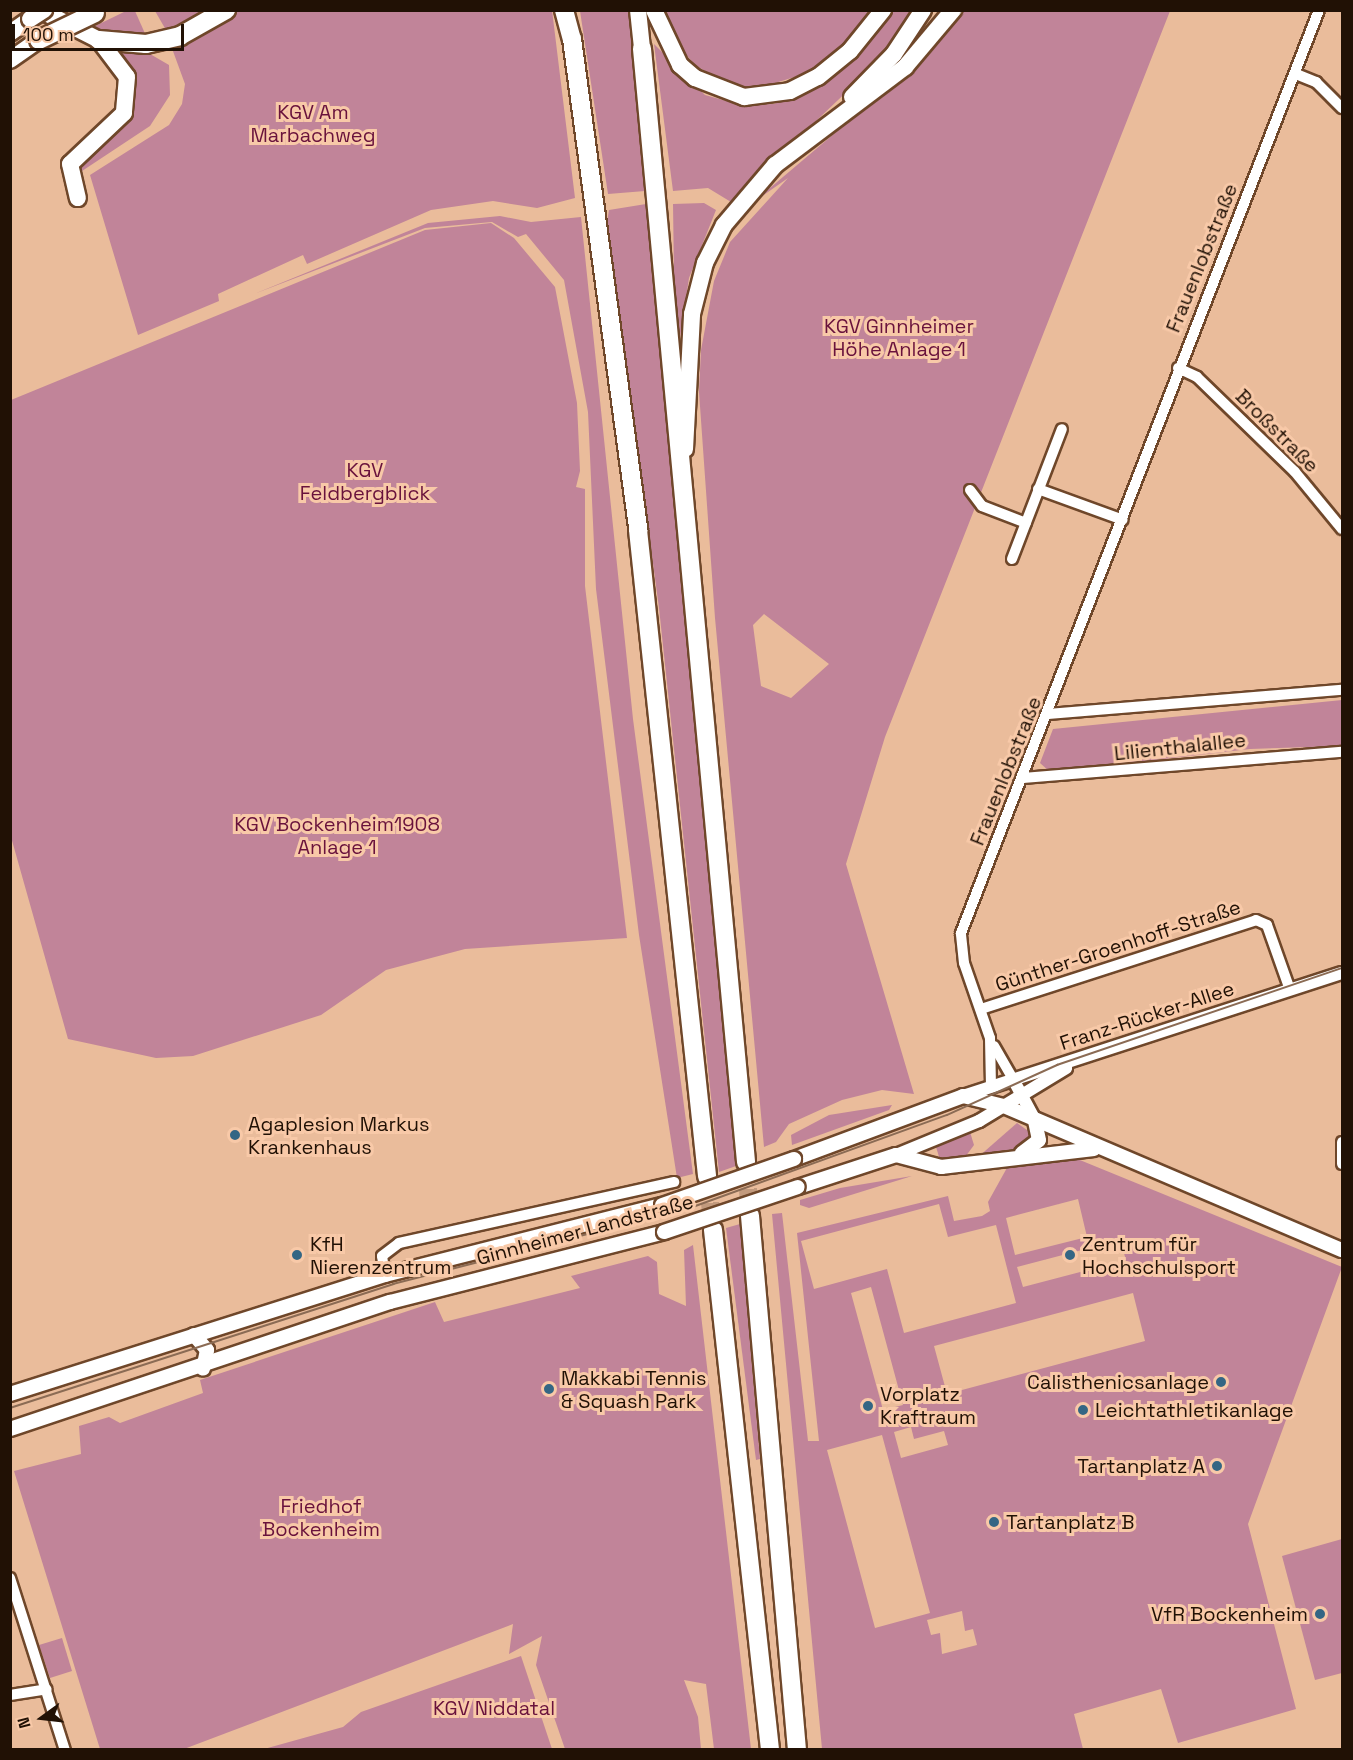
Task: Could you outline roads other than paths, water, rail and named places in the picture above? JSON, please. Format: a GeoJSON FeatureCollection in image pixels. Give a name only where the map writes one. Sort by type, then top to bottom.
{"type":"FeatureCollection","features":[{"type":"Feature","properties":{"kind":"highway"},"geometry":{"type":"LineString","coordinates":[[10,33],[38,14],[99,40],[146,44],[180,36],[226,10]]}},
{"type":"Feature","properties":{"kind":"highway"},"geometry":{"type":"LineString","coordinates":[[564,10],[573,39]]}},
{"type":"Feature","properties":{"kind":"highway"},"geometry":{"type":"LineString","coordinates":[[570,10],[658,694],[707,1176]]}},
{"type":"Feature","properties":{"kind":"highway"},"geometry":{"type":"LineString","coordinates":[[638,10],[746,1162]]}},
{"type":"Feature","properties":{"kind":"highway"},"geometry":{"type":"LineString","coordinates":[[654,10],[680,65],[695,78],[744,97],[790,91],[818,77],[850,51],[882,10]]}},
{"type":"Feature","properties":{"kind":"highway"},"geometry":{"type":"LineString","coordinates":[[683,485],[692,314],[705,263],[724,225],[745,196],[894,54],[923,10]]}},
{"type":"Feature","properties":{"kind":"highway"},"geometry":{"type":"LineString","coordinates":[[816,130],[899,73],[953,10]]}},
{"type":"Feature","properties":{"kind":"highway"},"geometry":{"type":"LineString","coordinates":[[10,60],[39,40],[94,11]]}},
{"type":"Feature","properties":{"kind":"highway"},"geometry":{"type":"LineString","coordinates":[[78,198],[71,161],[115,124],[128,101],[128,77],[99,40]]}},
{"type":"Feature","properties":{"kind":"highway"},"geometry":{"type":"LineString","coordinates":[[750,1216],[797,1749]]}},
{"type":"Feature","properties":{"kind":"highway"},"geometry":{"type":"LineString","coordinates":[[713,1230],[770,1749]]}},
{"type":"Feature","properties":{"kind":"main road"},"geometry":{"type":"LineString","coordinates":[[963,1095],[1004,1106],[1098,1149],[1342,1250]]}},
{"type":"Feature","properties":{"kind":"main road","name":"Ginnheimer Landstraße"},"geometry":{"type":"LineString","coordinates":[[10,1394],[34,1384],[385,1275],[662,1204],[794,1159],[963,1095]]}},
{"type":"Feature","properties":{"kind":"main road"},"geometry":{"type":"LineString","coordinates":[[1019,1155],[1039,1140],[1035,1120]]}},
{"type":"Feature","properties":{"kind":"main road"},"geometry":{"type":"LineString","coordinates":[[896,1155],[941,1167],[1019,1155],[1098,1149]]}},
{"type":"Feature","properties":{"kind":"main road","name":"Ginnheimer Landstraße"},"geometry":{"type":"LineString","coordinates":[[14,1428],[203,1369],[390,1302],[664,1232],[896,1155]]}},
{"type":"Feature","properties":{"kind":"main road"},"geometry":{"type":"LineString","coordinates":[[194,1335],[207,1350],[203,1369]]}},
{"type":"Feature","properties":{"kind":"main road"},"geometry":{"type":"LineString","coordinates":[[10,1385],[34,1384]]}},
{"type":"Feature","properties":{"kind":"street","name":"Frauenlobstraße"},"geometry":{"type":"LineString","coordinates":[[1013,1079],[990,1038],[964,963],[961,933],[1123,520],[1178,368],[1296,74],[1319,10]]}},
{"type":"Feature","properties":{"kind":"street"},"geometry":{"type":"LineString","coordinates":[[1296,74],[1316,82],[1342,108]]}},
{"type":"Feature","properties":{"kind":"street","name":"Broßstraße"},"geometry":{"type":"LineString","coordinates":[[1178,368],[1197,377],[1287,464],[1342,529]]}},
{"type":"Feature","properties":{"kind":"street"},"geometry":{"type":"LineString","coordinates":[[1012,559],[1062,429]]}},
{"type":"Feature","properties":{"kind":"street"},"geometry":{"type":"LineString","coordinates":[[1038,489],[1123,520]]}},
{"type":"Feature","properties":{"kind":"street"},"geometry":{"type":"LineString","coordinates":[[970,490],[982,506],[1026,523]]}},
{"type":"Feature","properties":{"kind":"street"},"geometry":{"type":"LineString","coordinates":[[1048,714],[1342,690]]}},
{"type":"Feature","properties":{"kind":"street","name":"Lilienthalallee"},"geometry":{"type":"LineString","coordinates":[[1023,778],[1342,752]]}},
{"type":"Feature","properties":{"kind":"street","name":"Günther-Groenhoff-Straße"},"geometry":{"type":"LineString","coordinates":[[981,1009],[1256,920],[1267,925],[1290,990]]}},
{"type":"Feature","properties":{"kind":"street","name":"Franz-Rücker-Allee"},"geometry":{"type":"LineString","coordinates":[[963,1095],[1088,1057],[1342,973]]}},
{"type":"Feature","properties":{"kind":"street","name":"Frauenlobstraße"},"geometry":{"type":"LineString","coordinates":[[990,1038],[991,1086]]}},
{"type":"Feature","properties":{"kind":"street","name":"Ginnheimer Landstraße"},"geometry":{"type":"LineString","coordinates":[[896,1155],[1004,1106],[1088,1057]]}},
{"type":"Feature","properties":{"kind":"street"},"geometry":{"type":"LineString","coordinates":[[1013,1079],[1035,1120]]}},
{"type":"Feature","properties":{"kind":"street"},"geometry":{"type":"LineString","coordinates":[[1342,1142],[1342,1164]]}},
{"type":"Feature","properties":{"kind":"street","name":"Ginnheimer Landstraße"},"geometry":{"type":"LineString","coordinates":[[385,1275],[382,1256],[399,1243],[544,1214],[674,1182]]}},
{"type":"Feature","properties":{"kind":"street"},"geometry":{"type":"LineString","coordinates":[[10,1578],[65,1749]]}},
{"type":"Feature","properties":{"kind":"street"},"geometry":{"type":"LineString","coordinates":[[10,1695],[47,1689]]}},
{"type":"Feature","properties":{"kind":"tunnel"},"geometry":{"type":"LineString","coordinates":[[746,1162],[750,1216]]}},
{"type":"Feature","properties":{"kind":"tunnel"},"geometry":{"type":"LineString","coordinates":[[707,1176],[713,1230]]}},
{"type":"Feature","properties":{"kind":"tram line"},"geometry":{"type":"LineString","coordinates":[[10,1408],[393,1284],[690,1208],[947,1115],[1057,1065],[1342,968]]}},
{"type":"Feature","properties":{"kind":"place","name":"Agaplesion Markus Krankenhaus"},"geometry":{"type":"Point","coordinates":[235,1135]}},
{"type":"Feature","properties":{"kind":"place","name":"KfH Nierenzentrum"},"geometry":{"type":"Point","coordinates":[297,1255]}},
{"type":"Feature","properties":{"kind":"place","name":"Zentrum für Hochschulsport"},"geometry":{"type":"Point","coordinates":[1070,1255]}},
{"type":"Feature","properties":{"kind":"place","name":"Calisthenicsanlage"},"geometry":{"type":"Point","coordinates":[1221,1382]}},
{"type":"Feature","properties":{"kind":"place","name":"Makkabi Tennis & Squash Park"},"geometry":{"type":"Point","coordinates":[549,1389]}},
{"type":"Feature","properties":{"kind":"place","name":"Vorplatz Kraftraum"},"geometry":{"type":"Point","coordinates":[868,1406]}},
{"type":"Feature","properties":{"kind":"place","name":"Leichtathletikanlage"},"geometry":{"type":"Point","coordinates":[1083,1410]}},
{"type":"Feature","properties":{"kind":"place","name":"Tartanplatz A"},"geometry":{"type":"Point","coordinates":[1217,1466]}},
{"type":"Feature","properties":{"kind":"place","name":"Tartanplatz B"},"geometry":{"type":"Point","coordinates":[994,1522]}},
{"type":"Feature","properties":{"kind":"place","name":"VfR Bockenheim"},"geometry":{"type":"Point","coordinates":[1320,1614]}},
{"type":"Feature","properties":{"kind":"park label","name":"KGV Am Marbachweg"},"geometry":{"type":"Point","coordinates":[313,124]}},
{"type":"Feature","properties":{"kind":"park label","name":"KGV Ginnheimer Höhe Anlage 1"},"geometry":{"type":"Point","coordinates":[899,338]}},
{"type":"Feature","properties":{"kind":"park label","name":"KGV Feldbergblick"},"geometry":{"type":"Point","coordinates":[365,482]}},
{"type":"Feature","properties":{"kind":"park label","name":"KGV Bockenheim1908 Anlage 1"},"geometry":{"type":"Point","coordinates":[337,836]}},
{"type":"Feature","properties":{"kind":"park label","name":"Friedhof Bockenheim"},"geometry":{"type":"Point","coordinates":[321,1518]}},
{"type":"Feature","properties":{"kind":"park label","name":"KGV Niddatal"},"geometry":{"type":"Point","coordinates":[494,1708]}}]}
